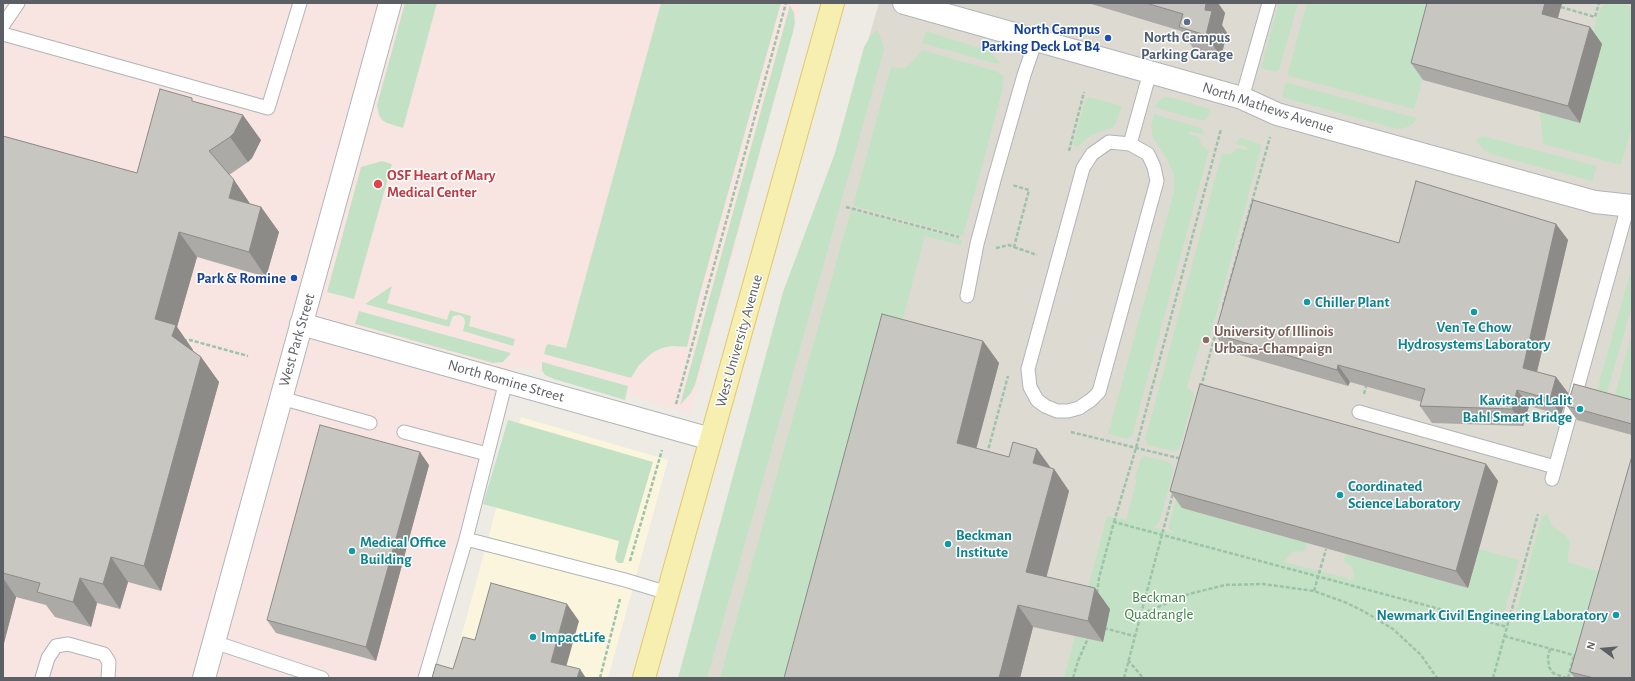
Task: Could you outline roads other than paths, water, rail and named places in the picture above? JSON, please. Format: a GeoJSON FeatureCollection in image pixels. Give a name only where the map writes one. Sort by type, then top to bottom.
{"type":"FeatureCollection","features":[{"type":"Feature","properties":{"kind":"main road","name":"West University Avenue"},"geometry":{"type":"LineString","coordinates":[[644,678],[832,3]]}},
{"type":"Feature","properties":{"kind":"street","name":"West Park Street"},"geometry":{"type":"LineString","coordinates":[[204,678],[390,3]]}},
{"type":"Feature","properties":{"kind":"street","name":"North Mathews Avenue"},"geometry":{"type":"LineString","coordinates":[[904,3],[1242,98],[1277,114],[1589,201],[1631,201]]}},
{"type":"Feature","properties":{"kind":"street","name":"North Romine Street"},"geometry":{"type":"LineString","coordinates":[[301,324],[711,439]]}},
{"type":"Feature","properties":{"kind":"lane"},"geometry":{"type":"LineString","coordinates":[[3,25],[18,3]]}},
{"type":"Feature","properties":{"kind":"lane"},"geometry":{"type":"LineString","coordinates":[[3,34],[268,108],[300,3]]}},
{"type":"Feature","properties":{"kind":"lane"},"geometry":{"type":"LineString","coordinates":[[1242,98],[1269,3]]}},
{"type":"Feature","properties":{"kind":"lane"},"geometry":{"type":"LineString","coordinates":[[967,296],[977,244],[994,180],[1024,75],[1036,40]]}},
{"type":"Feature","properties":{"kind":"lane"},"geometry":{"type":"LineString","coordinates":[[1130,144],[1150,72]]}},
{"type":"Feature","properties":{"kind":"lane"},"geometry":{"type":"LineString","coordinates":[[1109,142],[1130,144],[1148,154],[1154,167],[1157,181],[1153,196],[1098,392],[1091,400],[1079,408],[1068,411],[1056,411],[1037,400],[1030,386],[1028,369],[1083,168],[1092,154],[1109,142]]}},
{"type":"Feature","properties":{"kind":"lane"},"geometry":{"type":"LineString","coordinates":[[1359,412],[1554,473],[1631,201]]}},
{"type":"Feature","properties":{"kind":"lane"},"geometry":{"type":"LineString","coordinates":[[425,678],[466,539],[506,381]]}},
{"type":"Feature","properties":{"kind":"lane"},"geometry":{"type":"LineString","coordinates":[[281,398],[370,423]]}},
{"type":"Feature","properties":{"kind":"lane"},"geometry":{"type":"LineString","coordinates":[[404,432],[487,454]]}},
{"type":"Feature","properties":{"kind":"lane"},"geometry":{"type":"LineString","coordinates":[[466,539],[625,580],[668,594]]}},
{"type":"Feature","properties":{"kind":"lane"},"geometry":{"type":"LineString","coordinates":[[214,642],[293,673],[322,678]]}},
{"type":"Feature","properties":{"kind":"lane"},"geometry":{"type":"LineString","coordinates":[[42,678],[48,658],[56,646],[68,644],[104,654],[109,662],[108,678]]}},
{"type":"Feature","properties":{"kind":"place","name":"North Campus Parking Garage"},"geometry":{"type":"Point","coordinates":[1187,22]}},
{"type":"Feature","properties":{"kind":"place","name":"North Campus Parking Deck Lot B4"},"geometry":{"type":"Point","coordinates":[1108,38]}},
{"type":"Feature","properties":{"kind":"place","name":"OSF Heart of Mary Medical Center"},"geometry":{"type":"Point","coordinates":[378,184]}},
{"type":"Feature","properties":{"kind":"place","name":"Park & Romine"},"geometry":{"type":"Point","coordinates":[294,278]}},
{"type":"Feature","properties":{"kind":"place","name":"Chiller Plant"},"geometry":{"type":"Point","coordinates":[1307,302]}},
{"type":"Feature","properties":{"kind":"place","name":"Ven Te Chow Hydrosystems Laboratory"},"geometry":{"type":"Point","coordinates":[1474,312]}},
{"type":"Feature","properties":{"kind":"place","name":"University of Illinois Urbana-Champaign"},"geometry":{"type":"Point","coordinates":[1206,340]}},
{"type":"Feature","properties":{"kind":"place","name":"Kavita and Lalit Bahl Smart Bridge"},"geometry":{"type":"Point","coordinates":[1580,409]}},
{"type":"Feature","properties":{"kind":"place","name":"Coordinated Science Laboratory"},"geometry":{"type":"Point","coordinates":[1340,495]}},
{"type":"Feature","properties":{"kind":"place","name":"Beckman Institute"},"geometry":{"type":"Point","coordinates":[948,544]}},
{"type":"Feature","properties":{"kind":"place","name":"Medical Office Building"},"geometry":{"type":"Point","coordinates":[352,551]}},
{"type":"Feature","properties":{"kind":"place","name":"Newmark Civil Engineering Laboratory"},"geometry":{"type":"Point","coordinates":[1616,615]}},
{"type":"Feature","properties":{"kind":"place","name":"ImpactLife"},"geometry":{"type":"Point","coordinates":[533,637]}},
{"type":"Feature","properties":{"kind":"park label","name":"Beckman Quadrangle"},"geometry":{"type":"Point","coordinates":[1159,606]}}]}
